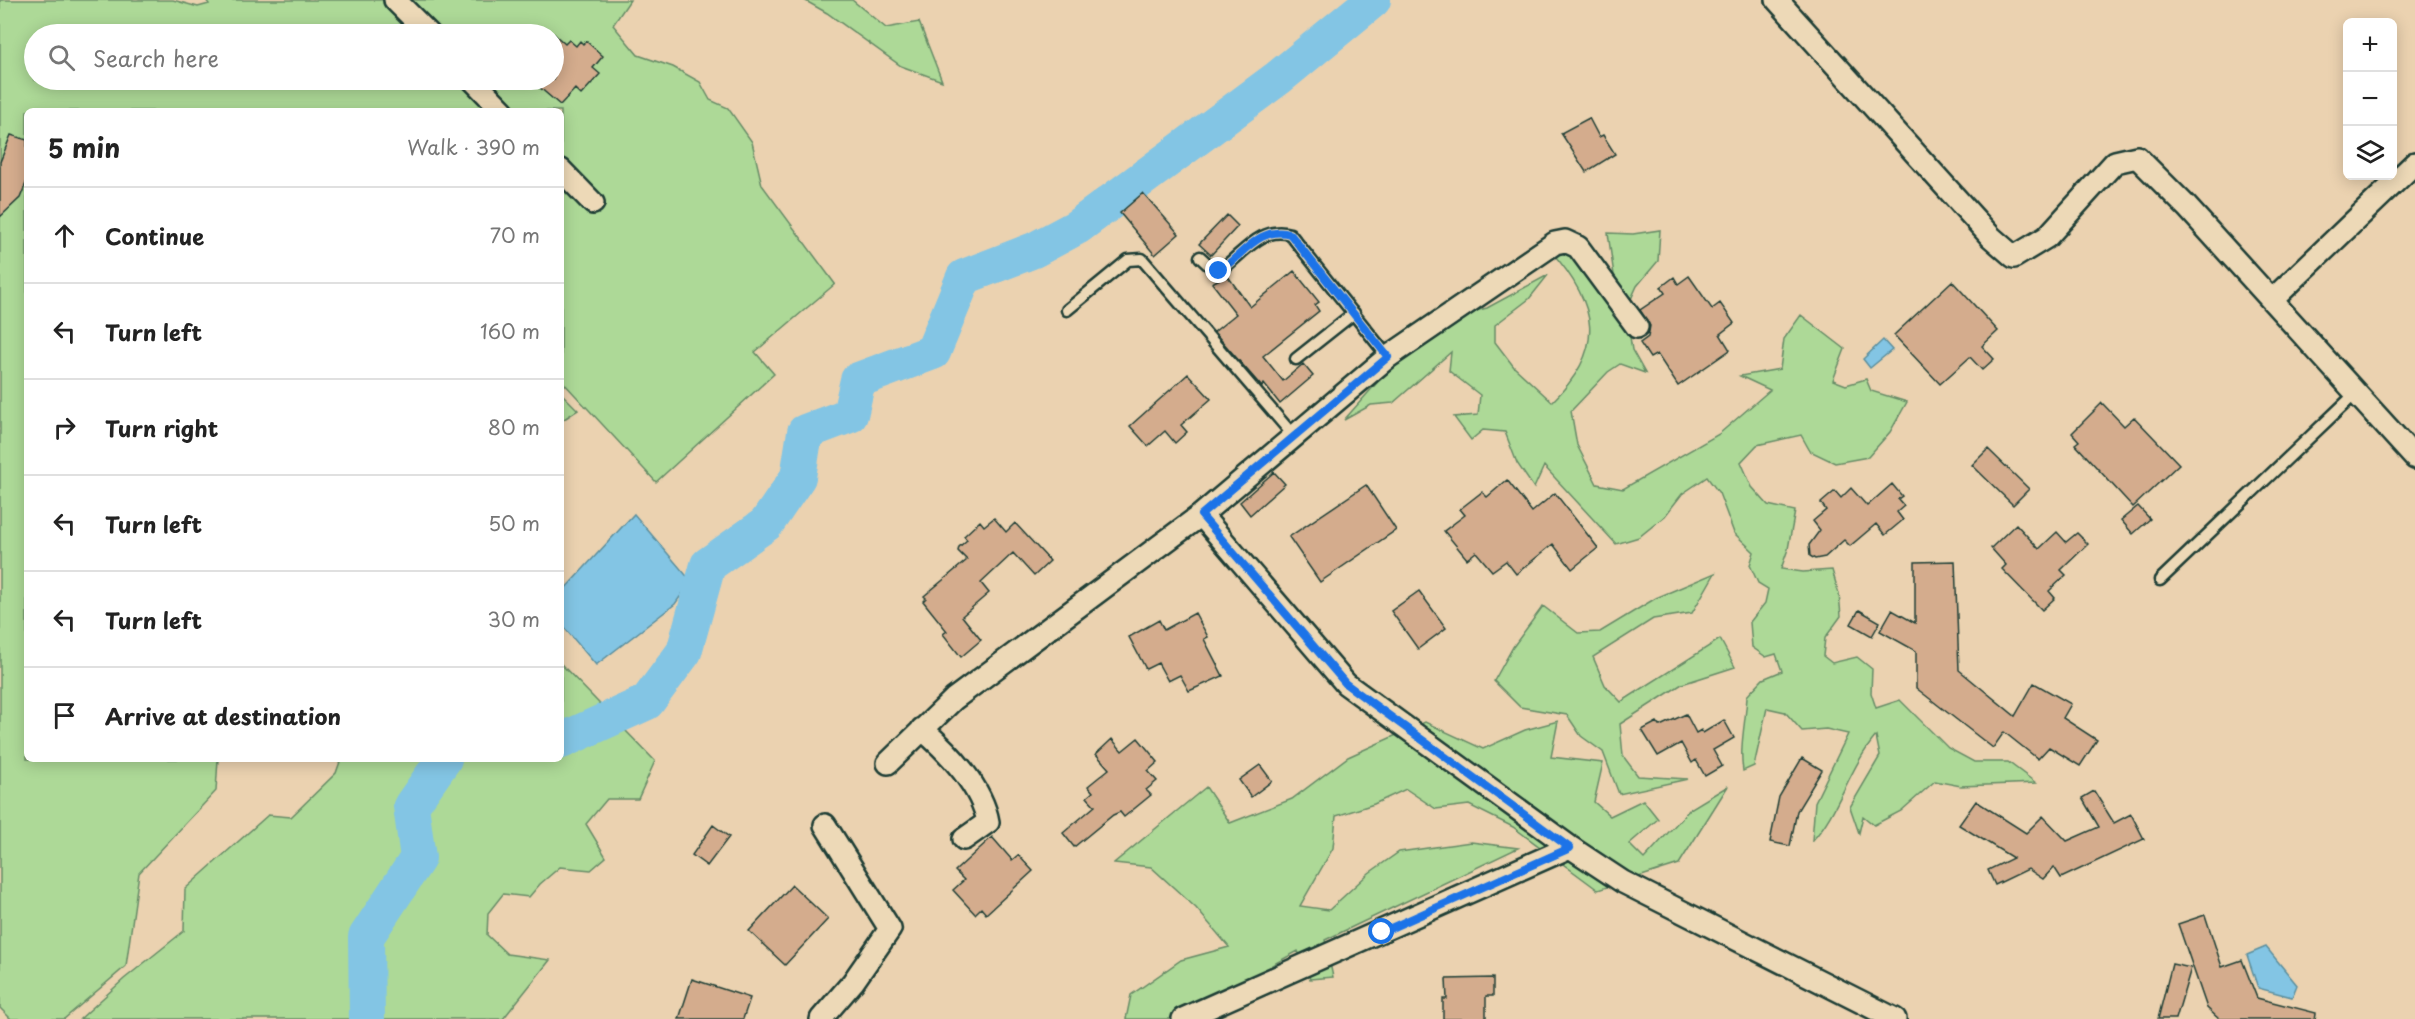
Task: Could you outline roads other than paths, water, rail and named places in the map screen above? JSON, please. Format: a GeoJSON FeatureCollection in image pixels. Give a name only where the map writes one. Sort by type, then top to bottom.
{"type":"FeatureCollection","features":[{"type":"Feature","properties":{"kind":"street"},"geometry":{"type":"LineString","coordinates":[[395,0],[419,24]]}},
{"type":"Feature","properties":{"kind":"street"},"geometry":{"type":"LineString","coordinates":[[1777,0],[1990,237],[2014,257],[2047,237],[2115,162],[2137,157],[2272,300],[2415,458]]}},
{"type":"Feature","properties":{"kind":"street"},"geometry":{"type":"LineString","coordinates":[[483,90],[500,108]]}},
{"type":"Feature","properties":{"kind":"street"},"geometry":{"type":"LineString","coordinates":[[2272,300],[2415,163]]}},
{"type":"Feature","properties":{"kind":"street"},"geometry":{"type":"LineString","coordinates":[[564,173],[593,203]]}},
{"type":"Feature","properties":{"kind":"street"},"geometry":{"type":"LineString","coordinates":[[888,763],[954,699],[1201,515],[1388,357],[1555,243],[1565,241],[1578,247],[1636,327]]}},
{"type":"Feature","properties":{"kind":"street"},"geometry":{"type":"LineString","coordinates":[[1201,515],[1346,684],[1570,848],[1623,882],[1895,1019]]}},
{"type":"Feature","properties":{"kind":"street"},"geometry":{"type":"LineString","coordinates":[[922,729],[945,749],[985,805],[988,822],[964,839]]}},
{"type":"Feature","properties":{"kind":"street"},"geometry":{"type":"LineString","coordinates":[[821,1019],[853,982],[890,929],[825,825]]}},
{"type":"Feature","properties":{"kind":"street"},"geometry":{"type":"LineString","coordinates":[[1183,1019],[1570,848]]}},
{"type":"Feature","properties":{"kind":"lane"},"geometry":{"type":"LineString","coordinates":[[1200,257],[1213,269],[1219,271],[1256,240],[1271,231],[1290,234],[1388,357]]}},
{"type":"Feature","properties":{"kind":"lane"},"geometry":{"type":"LineString","coordinates":[[1067,310],[1128,260],[1142,259],[1293,435]]}},
{"type":"Feature","properties":{"kind":"lane"},"geometry":{"type":"LineString","coordinates":[[1296,359],[1354,313]]}},
{"type":"Feature","properties":{"kind":"lane"},"geometry":{"type":"LineString","coordinates":[[2160,580],[2355,394]]}},
{"type":"Feature","properties":{"kind":"water"},"geometry":{"type":"Polygon","coordinates":[[[1883,340],[1892,350],[1870,368],[1863,359],[1883,340]]]}},
{"type":"Feature","properties":{"kind":"water"},"geometry":{"type":"Polygon","coordinates":[[[634,514],[691,581],[675,604],[596,665],[564,628],[564,590],[634,514]]]}},
{"type":"Feature","properties":{"kind":"water"},"geometry":{"type":"Polygon","coordinates":[[[2266,947],[2297,985],[2292,997],[2258,988],[2247,955],[2266,947]]]}},
{"type":"Feature","properties":{"kind":"waterway"},"geometry":{"type":"LineString","coordinates":[[564,740],[647,702],[684,652],[708,565],[766,524],[798,477],[805,432],[850,415],[858,380],[933,352],[964,277],[1034,250],[1077,227],[1278,78],[1373,0]]}},
{"type":"Feature","properties":{"kind":"waterway"},"geometry":{"type":"LineString","coordinates":[[367,1019],[366,937],[418,858],[411,806],[442,762]]}}]}
